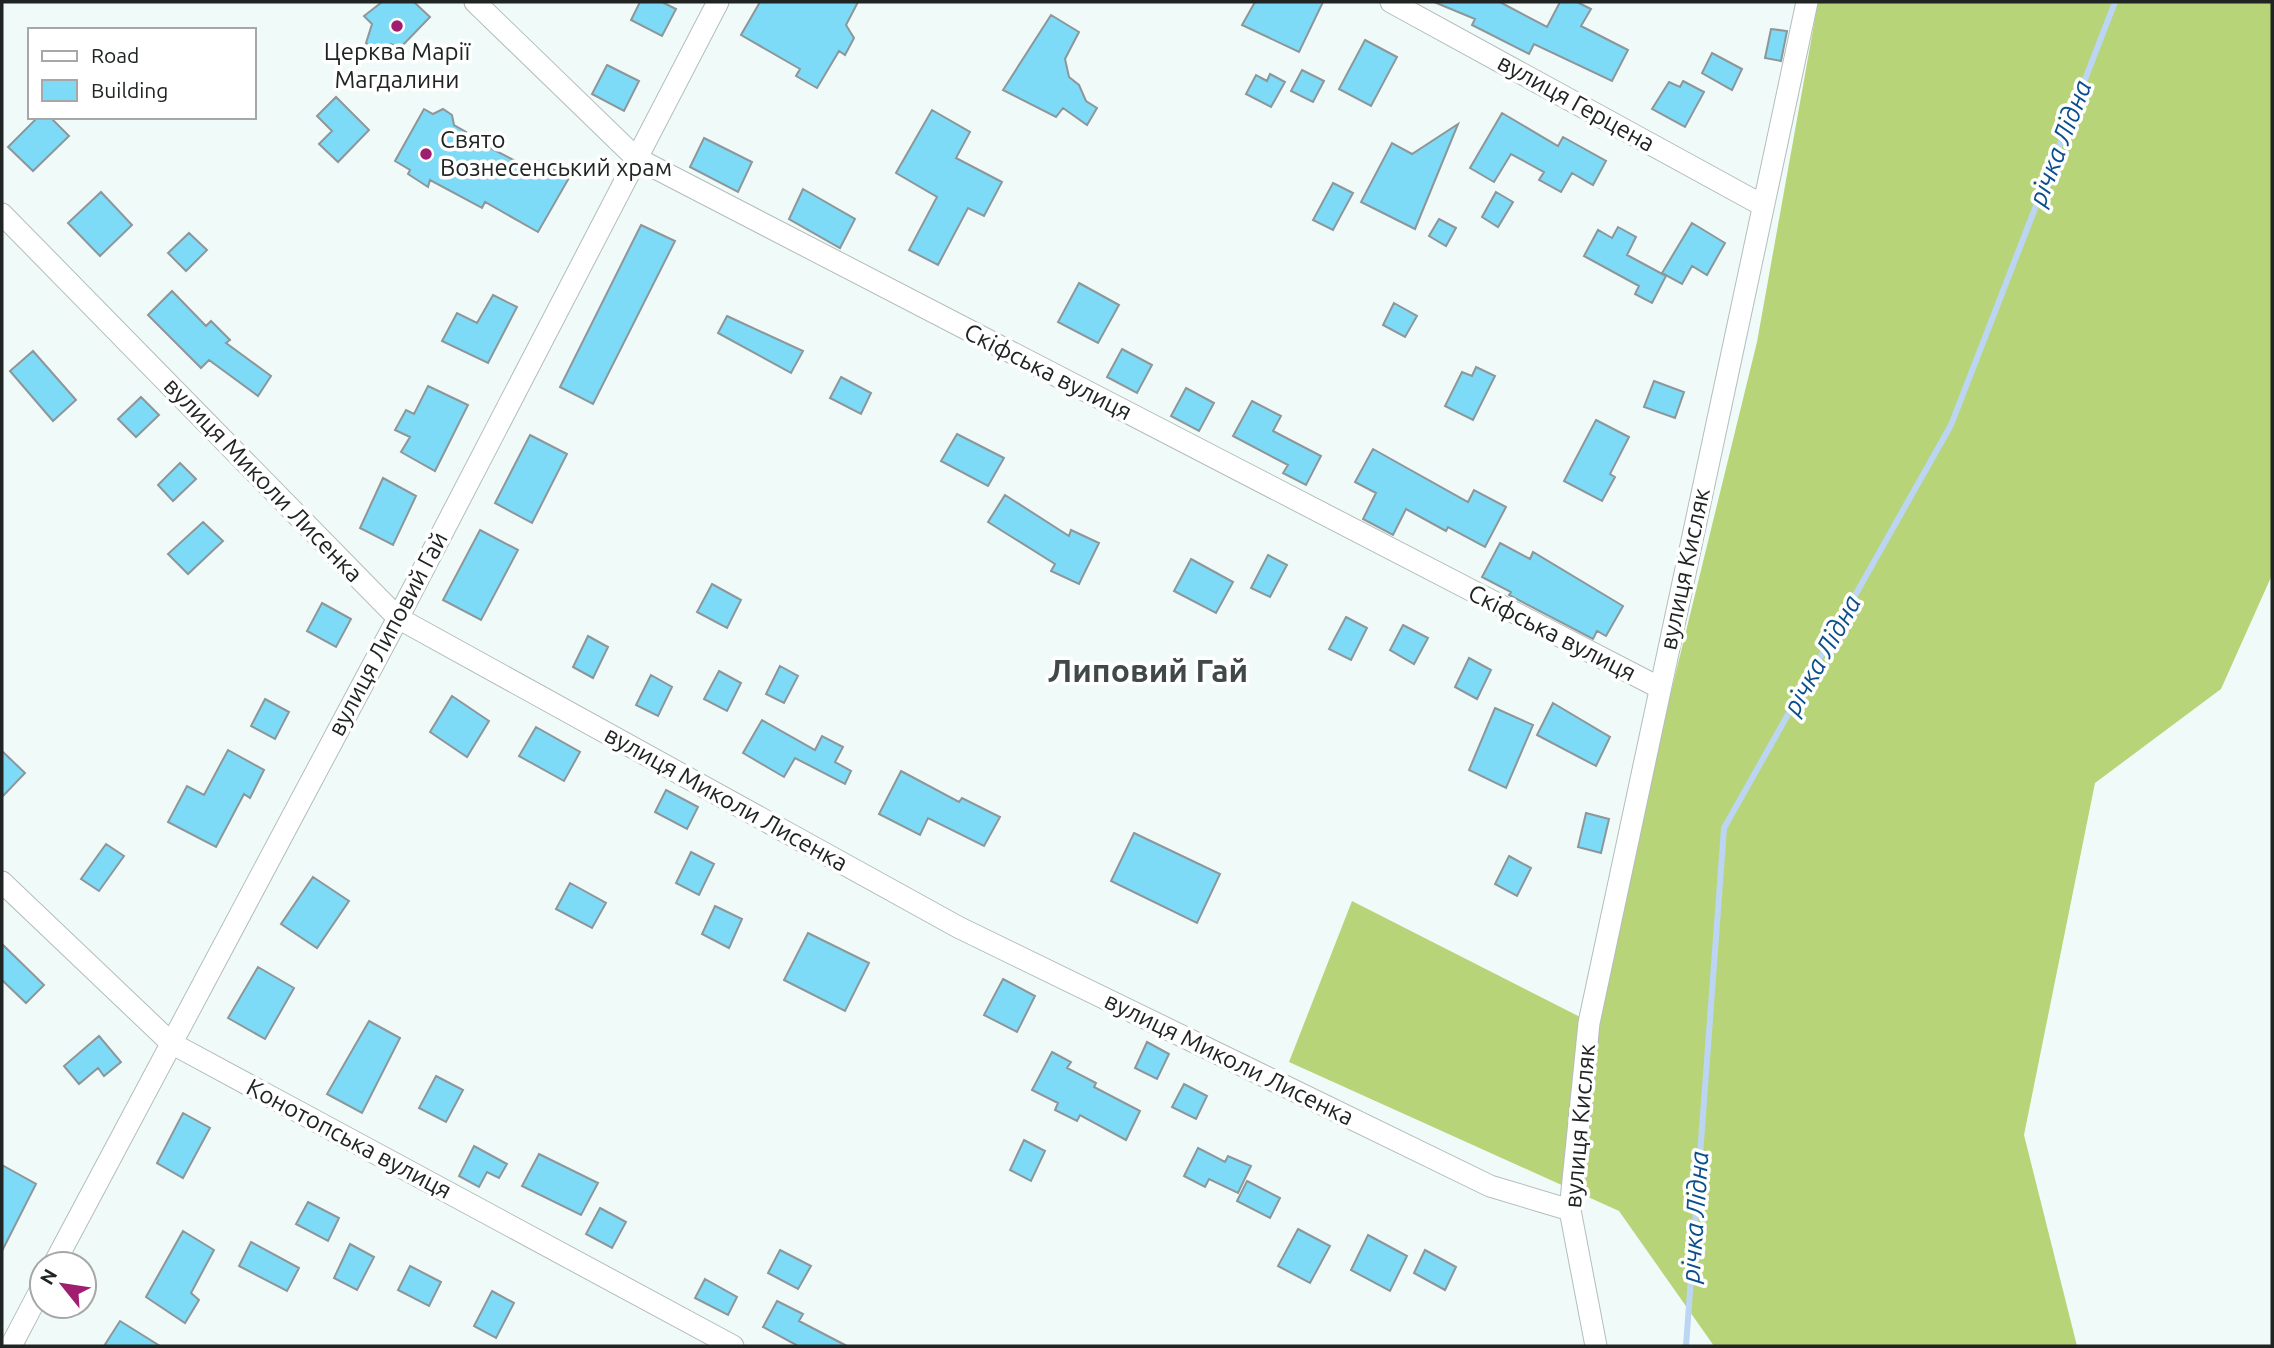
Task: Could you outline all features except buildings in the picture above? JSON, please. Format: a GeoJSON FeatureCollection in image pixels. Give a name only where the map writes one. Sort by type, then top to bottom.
{"type":"FeatureCollection","features":[{"type":"Feature","properties":{"kind":"street","name":"Скіфська вулиця"},"geometry":{"type":"LineString","coordinates":[[475,2],[636,158],[1660,688]]}},
{"type":"Feature","properties":{"kind":"street","name":"вулиця Липовий Гай"},"geometry":{"type":"LineString","coordinates":[[61,1250],[398,618],[718,2]]}},
{"type":"Feature","properties":{"kind":"street","name":"вулиця Герцена"},"geometry":{"type":"LineString","coordinates":[[1391,2],[1762,205]]}},
{"type":"Feature","properties":{"kind":"street","name":"вулиця Кисляк"},"geometry":{"type":"LineString","coordinates":[[1596,1346],[1570,1210],[1590,1023],[1807,2]]}},
{"type":"Feature","properties":{"kind":"street","name":"вулиця Миколи Лисенка"},"geometry":{"type":"LineString","coordinates":[[2,214],[398,618],[958,927],[1490,1185],[1570,1210]]}},
{"type":"Feature","properties":{"kind":"street","name":"Конотопська вулиця"},"geometry":{"type":"LineString","coordinates":[[2,882],[171,1043],[733,1346]]}},
{"type":"Feature","properties":{"kind":"street"},"geometry":{"type":"LineString","coordinates":[[11,1346],[28,1314]]}},
{"type":"Feature","properties":{"kind":"green space"},"geometry":{"type":"Polygon","coordinates":[[[1818,2],[2272,2],[2272,575],[2221,689],[2095,783],[2024,1135],[2077,1346],[1714,1346],[1619,1211],[1289,1062],[1352,901],[1590,1022],[1757,342],[1818,2]]]}},
{"type":"Feature","properties":{"kind":"waterway","name":"річка Лідна"},"geometry":{"type":"LineString","coordinates":[[1686,1346],[1724,828],[1951,425],[2115,2]]}},
{"type":"Feature","properties":{"kind":"place","name":"Церква Марії Магдалини"},"geometry":{"type":"Point","coordinates":[397,26]}},
{"type":"Feature","properties":{"kind":"place","name":"Свято Вознесенський храм"},"geometry":{"type":"Point","coordinates":[426,154]}},
{"type":"Feature","properties":{"kind":"district","name":"Липовий Гай"},"geometry":{"type":"Point","coordinates":[1148,671]}}]}
